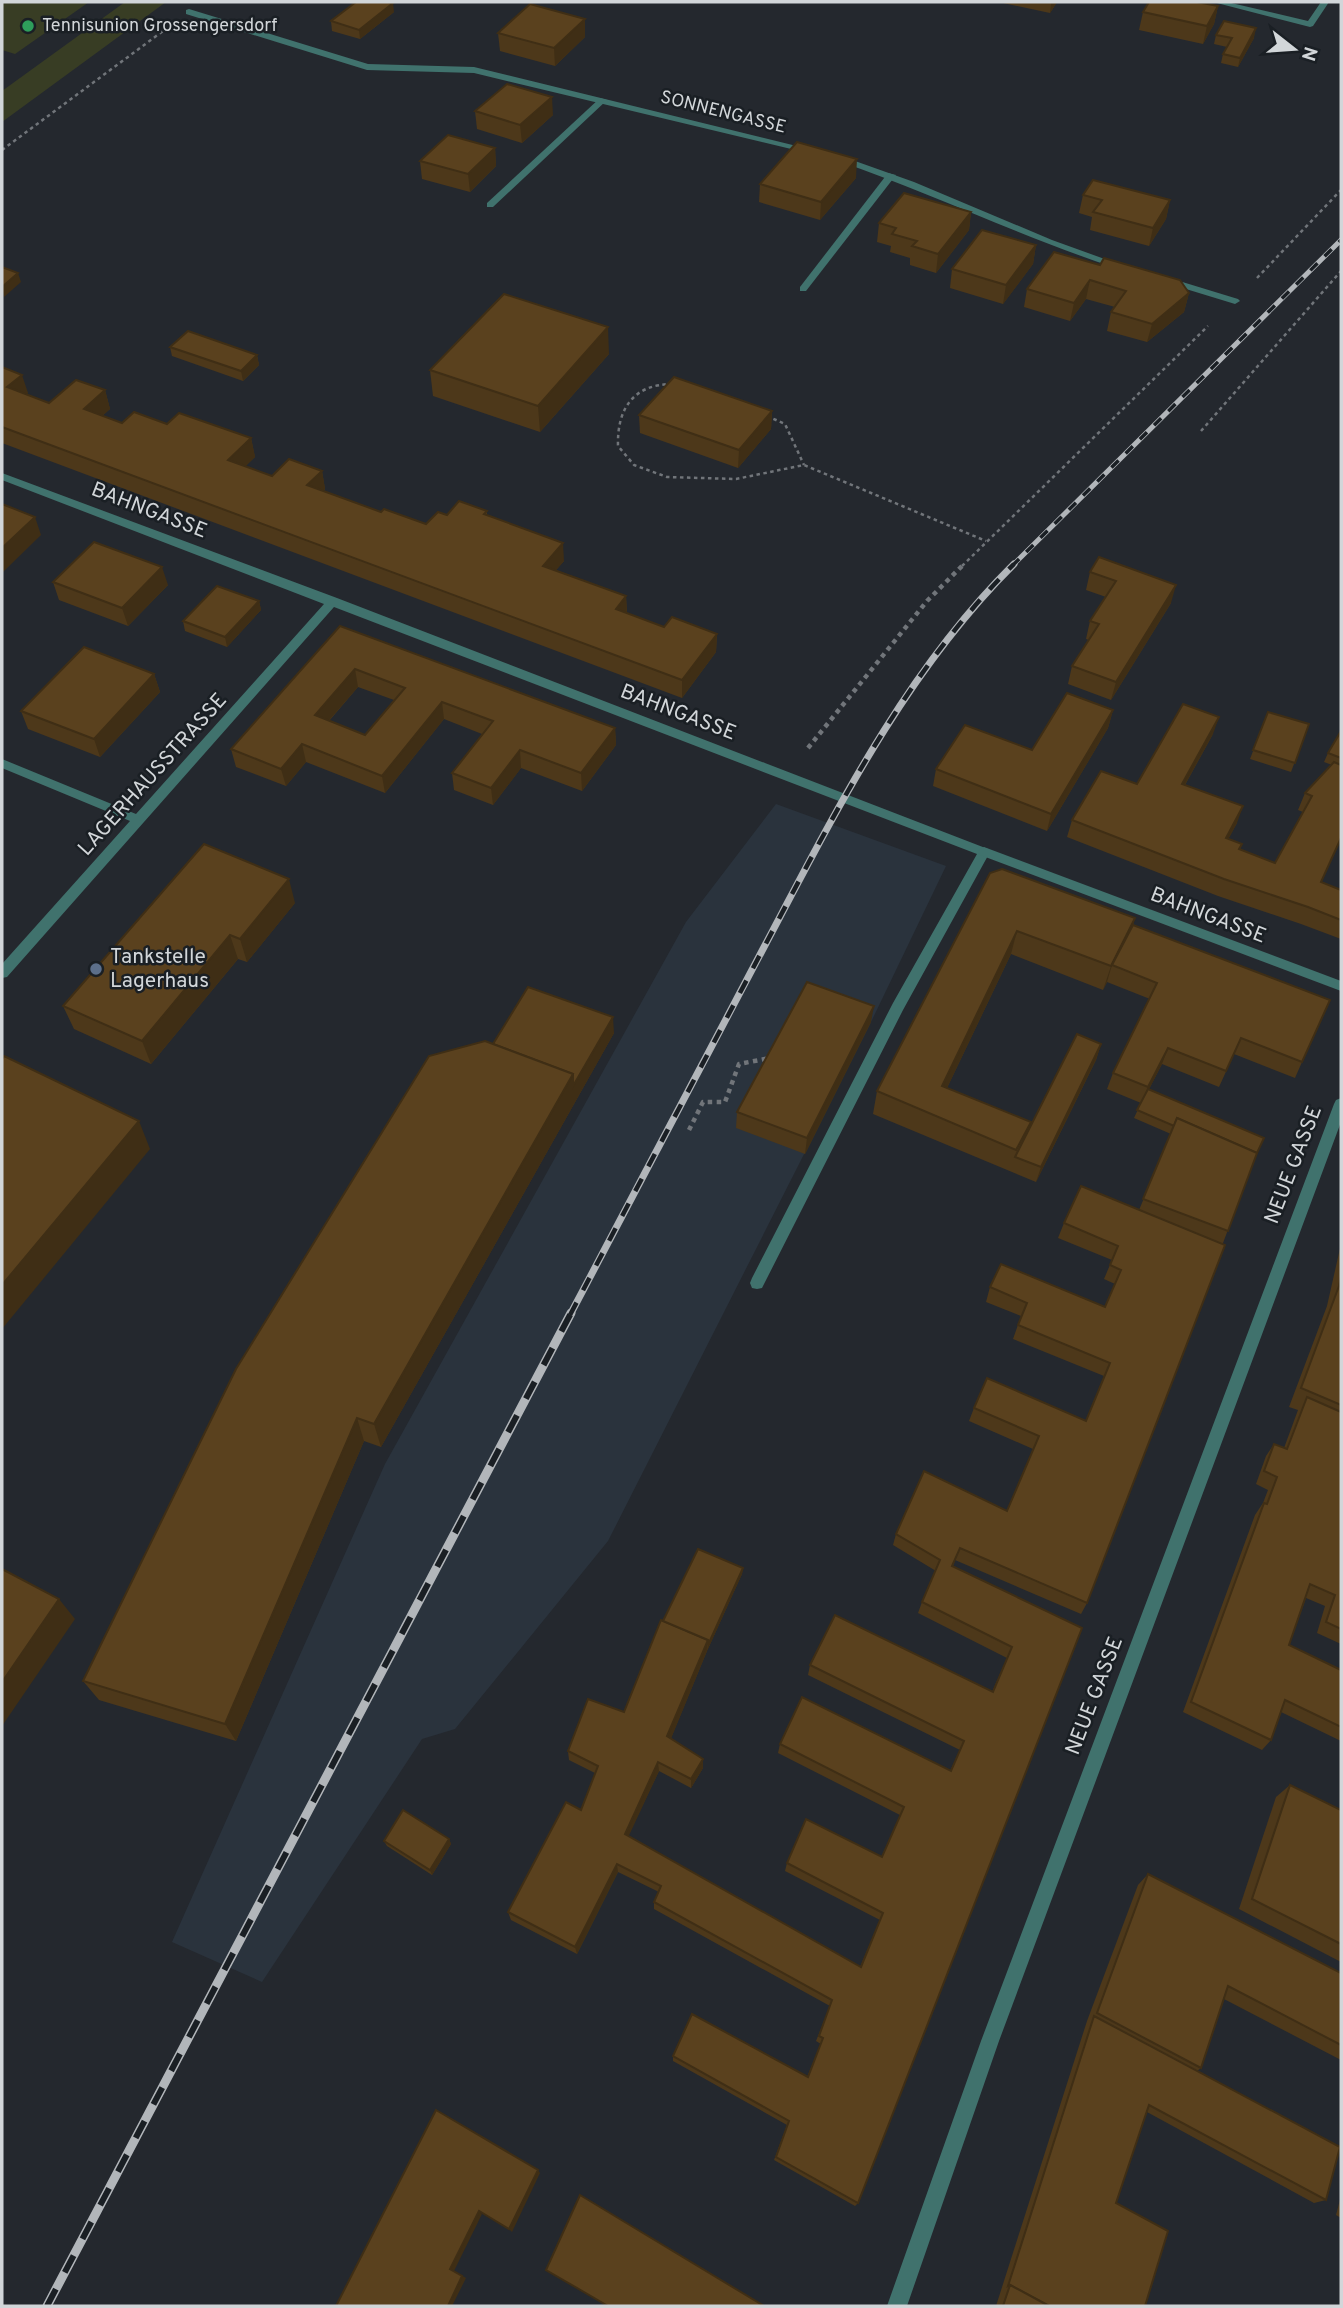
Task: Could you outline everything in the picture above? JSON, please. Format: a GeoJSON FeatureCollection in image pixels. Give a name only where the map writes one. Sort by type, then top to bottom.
{"type":"FeatureCollection","features":[{"type":"Feature","properties":{"kind":"street"},"geometry":{"type":"LineString","coordinates":[[1217,2],[1310,24],[1325,2]]}},
{"type":"Feature","properties":{"kind":"street","name":"SONNENGASSE"},"geometry":{"type":"LineString","coordinates":[[189,12],[367,67],[474,71],[820,153]]}},
{"type":"Feature","properties":{"kind":"street"},"geometry":{"type":"LineString","coordinates":[[490,205],[603,100]]}},
{"type":"Feature","properties":{"kind":"street"},"geometry":{"type":"LineString","coordinates":[[832,156],[891,175],[1069,251],[1132,270]]}},
{"type":"Feature","properties":{"kind":"street"},"geometry":{"type":"LineString","coordinates":[[803,289],[891,175]]}},
{"type":"Feature","properties":{"kind":"street"},"geometry":{"type":"LineString","coordinates":[[1158,278],[1235,300]]}},
{"type":"Feature","properties":{"kind":"street","name":"BAHNGASSE"},"geometry":{"type":"LineString","coordinates":[[2,475],[787,775],[843,800],[1341,986]]}},
{"type":"Feature","properties":{"kind":"street","name":"LAGERHAUSSTRASSE"},"geometry":{"type":"LineString","coordinates":[[2,973],[333,601]]}},
{"type":"Feature","properties":{"kind":"street"},"geometry":{"type":"LineString","coordinates":[[2,763],[139,820]]}},
{"type":"Feature","properties":{"kind":"street"},"geometry":{"type":"LineString","coordinates":[[757,1283],[898,1007],[984,852]]}},
{"type":"Feature","properties":{"kind":"street","name":"NEUE GASSE"},"geometry":{"type":"LineString","coordinates":[[897,2306],[990,2042],[1341,1104]]}},
{"type":"Feature","properties":{"kind":"path"},"geometry":{"type":"LineString","coordinates":[[2,150],[189,12]]}},
{"type":"Feature","properties":{"kind":"path"},"geometry":{"type":"LineString","coordinates":[[787,775],[927,601],[1235,300],[1341,190]]}},
{"type":"Feature","properties":{"kind":"path"},"geometry":{"type":"LineString","coordinates":[[1201,431],[1341,271]]}},
{"type":"Feature","properties":{"kind":"path"},"geometry":{"type":"LineString","coordinates":[[682,387],[670,383],[652,385],[633,399],[618,419],[618,446],[634,465],[667,477],[736,479],[804,465],[986,541]]}},
{"type":"Feature","properties":{"kind":"path"},"geometry":{"type":"LineString","coordinates":[[763,415],[785,424],[804,465]]}},
{"type":"Feature","properties":{"kind":"path"},"geometry":{"type":"LineString","coordinates":[[689,1130],[703,1102],[725,1102],[739,1064],[773,1058]]}},
{"type":"Feature","properties":{"kind":"shaded area"},"geometry":{"type":"Polygon","coordinates":[[[776,804],[946,866],[871,1022],[608,1541],[455,1729],[422,1739],[262,1982],[172,1942],[385,1464],[686,922],[776,804]]]}},
{"type":"Feature","properties":{"kind":"green space","name":"Tennisunion Grossengersdorf"},"geometry":{"type":"Polygon","coordinates":[[[2,2],[89,2],[15,54],[2,50],[2,2]]]}},
{"type":"Feature","properties":{"kind":"green space"},"geometry":{"type":"Polygon","coordinates":[[[125,2],[166,2],[2,122],[2,91],[125,2]]]}},
{"type":"Feature","properties":{"kind":"building"},"geometry":{"type":"Polygon","coordinates":[[[356,2],[393,3],[359,30],[331,21],[356,2]]]}},
{"type":"Feature","properties":{"kind":"building"},"geometry":{"type":"Polygon","coordinates":[[[1149,2],[1197,2],[1218,6],[1207,26],[1143,12],[1149,2]]]}},
{"type":"Feature","properties":{"kind":"building"},"geometry":{"type":"Polygon","coordinates":[[[530,4],[585,19],[554,48],[498,33],[530,4]]]}},
{"type":"Feature","properties":{"kind":"building"},"geometry":{"type":"Polygon","coordinates":[[[1224,21],[1256,28],[1240,58],[1223,54],[1232,38],[1216,35],[1224,21]]]}},
{"type":"Feature","properties":{"kind":"building"},"geometry":{"type":"Polygon","coordinates":[[[507,84],[552,97],[520,125],[475,111],[507,84]]]}},
{"type":"Feature","properties":{"kind":"building"},"geometry":{"type":"Polygon","coordinates":[[[448,135],[495,148],[468,174],[420,161],[448,135]]]}},
{"type":"Feature","properties":{"kind":"building"},"geometry":{"type":"Polygon","coordinates":[[[797,142],[857,159],[821,202],[760,184],[797,142]]]}},
{"type":"Feature","properties":{"kind":"building"},"geometry":{"type":"Polygon","coordinates":[[[1093,180],[1170,200],[1153,228],[1093,212],[1102,200],[1083,195],[1093,180]]]}},
{"type":"Feature","properties":{"kind":"building"},"geometry":{"type":"Polygon","coordinates":[[[904,193],[971,212],[938,254],[912,246],[917,241],[892,234],[896,228],[879,223],[904,193]]]}},
{"type":"Feature","properties":{"kind":"building"},"geometry":{"type":"Polygon","coordinates":[[[982,230],[1036,245],[1006,285],[952,269],[982,230]]]}},
{"type":"Feature","properties":{"kind":"building"},"geometry":{"type":"Polygon","coordinates":[[[1054,252],[1100,265],[1104,258],[1180,280],[1189,293],[1152,324],[1111,312],[1126,291],[1090,280],[1074,303],[1027,289],[1054,252]]]}},
{"type":"Feature","properties":{"kind":"building"},"geometry":{"type":"Polygon","coordinates":[[[2,267],[18,273],[2,287],[2,267]]]}},
{"type":"Feature","properties":{"kind":"building"},"geometry":{"type":"Polygon","coordinates":[[[504,294],[608,327],[538,406],[430,370],[504,294]]]}},
{"type":"Feature","properties":{"kind":"building"},"geometry":{"type":"Polygon","coordinates":[[[188,331],[257,355],[241,371],[170,347],[188,331]]]}},
{"type":"Feature","properties":{"kind":"building"},"geometry":{"type":"Polygon","coordinates":[[[2,367],[22,375],[7,387],[49,403],[76,380],[105,390],[84,409],[122,423],[134,412],[167,424],[179,413],[251,438],[228,460],[272,476],[289,459],[322,471],[307,485],[381,512],[384,509],[426,524],[438,512],[447,515],[459,501],[487,511],[484,514],[563,543],[543,566],[626,596],[616,609],[664,627],[672,617],[717,634],[682,680],[2,427],[2,367]]]}},
{"type":"Feature","properties":{"kind":"building"},"geometry":{"type":"Polygon","coordinates":[[[674,377],[772,411],[739,450],[639,415],[674,377]]]}},
{"type":"Feature","properties":{"kind":"building"},"geometry":{"type":"Polygon","coordinates":[[[2,504],[35,517],[2,548],[2,504]]]}},
{"type":"Feature","properties":{"kind":"building"},"geometry":{"type":"Polygon","coordinates":[[[94,542],[162,567],[122,608],[53,582],[94,542]]]}},
{"type":"Feature","properties":{"kind":"building"},"geometry":{"type":"Polygon","coordinates":[[[1099,557],[1176,585],[1116,682],[1072,666],[1099,624],[1090,621],[1116,581],[1090,572],[1099,557]]]}},
{"type":"Feature","properties":{"kind":"building"},"geometry":{"type":"Polygon","coordinates":[[[217,586],[259,601],[225,637],[183,621],[217,586]]]}},
{"type":"Feature","properties":{"kind":"building"},"geometry":{"type":"Polygon","coordinates":[[[340,626],[615,728],[581,773],[520,750],[491,788],[452,773],[493,721],[442,702],[382,776],[302,744],[281,769],[231,749],[340,626]],[[355,669],[315,715],[365,735],[405,688],[355,669]]]}},
{"type":"Feature","properties":{"kind":"building"},"geometry":{"type":"Polygon","coordinates":[[[84,647],[154,674],[94,739],[21,711],[84,647]]]}},
{"type":"Feature","properties":{"kind":"building"},"geometry":{"type":"Polygon","coordinates":[[[1067,693],[1113,710],[1051,814],[936,769],[965,725],[1032,750],[1067,693]]]}},
{"type":"Feature","properties":{"kind":"building"},"geometry":{"type":"Polygon","coordinates":[[[1183,704],[1219,717],[1182,784],[1243,806],[1226,838],[1242,844],[1239,849],[1275,863],[1312,796],[1305,793],[1334,762],[1341,765],[1341,838],[1321,882],[1341,890],[1341,920],[1224,879],[1072,820],[1101,771],[1137,784],[1183,704]]]}},
{"type":"Feature","properties":{"kind":"building"},"geometry":{"type":"Polygon","coordinates":[[[1268,712],[1309,724],[1295,763],[1253,750],[1268,712]]]}},
{"type":"Feature","properties":{"kind":"building"},"geometry":{"type":"Polygon","coordinates":[[[1341,731],[1341,758],[1328,753],[1341,731]]]}},
{"type":"Feature","properties":{"kind":"building"},"geometry":{"type":"Polygon","coordinates":[[[204,844],[289,879],[240,939],[230,935],[142,1041],[63,1006],[204,844]]]}},
{"type":"Feature","properties":{"kind":"building"},"geometry":{"type":"Polygon","coordinates":[[[1002,869],[1135,918],[1111,966],[1017,931],[942,1086],[1031,1122],[1016,1150],[877,1091],[990,873],[1002,869]]]}},
{"type":"Feature","properties":{"kind":"building"},"geometry":{"type":"Polygon","coordinates":[[[1133,925],[1330,1000],[1302,1062],[1241,1038],[1226,1071],[1168,1048],[1148,1087],[1113,1073],[1157,983],[1112,965],[1133,925]]]}},
{"type":"Feature","properties":{"kind":"building"},"geometry":{"type":"Polygon","coordinates":[[[807,982],[874,1006],[807,1138],[737,1112],[807,982]]]}},
{"type":"Feature","properties":{"kind":"building"},"geometry":{"type":"Polygon","coordinates":[[[528,987],[613,1017],[573,1086],[573,1074],[493,1044],[528,987]]]}},
{"type":"Feature","properties":{"kind":"building"},"geometry":{"type":"Polygon","coordinates":[[[1077,1034],[1101,1044],[1041,1167],[1015,1157],[1077,1034]]]}},
{"type":"Feature","properties":{"kind":"building"},"geometry":{"type":"Polygon","coordinates":[[[485,1041],[573,1074],[374,1424],[357,1418],[225,1724],[83,1681],[236,1369],[429,1056],[485,1041]]]}},
{"type":"Feature","properties":{"kind":"building"},"geometry":{"type":"Polygon","coordinates":[[[4,1056],[139,1121],[2,1285],[2,1059],[4,1056]]]}},
{"type":"Feature","properties":{"kind":"building"},"geometry":{"type":"Polygon","coordinates":[[[1148,1089],[1264,1138],[1257,1153],[1177,1118],[1174,1126],[1137,1110],[1148,1089]]]}},
{"type":"Feature","properties":{"kind":"building"},"geometry":{"type":"Polygon","coordinates":[[[1177,1118],[1257,1153],[1228,1231],[1143,1199],[1177,1118]]]}},
{"type":"Feature","properties":{"kind":"building"},"geometry":{"type":"Polygon","coordinates":[[[1081,1186],[1225,1245],[1087,1603],[960,1548],[952,1566],[1082,1628],[858,2203],[776,2157],[789,2121],[673,2056],[692,2014],[808,2077],[823,2038],[819,2036],[832,2000],[654,1902],[661,1886],[617,1864],[575,1947],[508,1912],[566,1802],[581,1810],[598,1766],[568,1751],[588,1699],[624,1712],[661,1620],[708,1640],[667,1736],[703,1759],[691,1779],[658,1762],[625,1834],[861,1967],[883,1913],[787,1863],[806,1819],[882,1857],[904,1807],[780,1744],[802,1697],[951,1771],[964,1741],[810,1665],[835,1615],[993,1692],[1012,1647],[922,1602],[940,1560],[896,1534],[924,1471],[1007,1511],[1039,1436],[974,1408],[987,1378],[1086,1421],[1110,1363],[1018,1325],[1027,1303],[990,1287],[1001,1264],[1105,1307],[1121,1270],[1110,1265],[1118,1246],[1064,1223],[1081,1186]]]}},
{"type":"Feature","properties":{"kind":"building"},"geometry":{"type":"Polygon","coordinates":[[[1341,1277],[1341,1405],[1301,1388],[1341,1277]]]}},
{"type":"Feature","properties":{"kind":"building"},"geometry":{"type":"Polygon","coordinates":[[[1307,1397],[1341,1412],[1341,1629],[1326,1622],[1335,1595],[1310,1584],[1289,1645],[1341,1670],[1341,1727],[1285,1700],[1271,1740],[1191,1702],[1264,1503],[1267,1504],[1277,1477],[1264,1471],[1274,1444],[1287,1449],[1307,1397]]]}},
{"type":"Feature","properties":{"kind":"building"},"geometry":{"type":"Polygon","coordinates":[[[698,1549],[743,1568],[708,1645],[708,1640],[663,1621],[698,1549]]]}},
{"type":"Feature","properties":{"kind":"building"},"geometry":{"type":"Polygon","coordinates":[[[2,1569],[59,1599],[2,1682],[2,1569]]]}},
{"type":"Feature","properties":{"kind":"building"},"geometry":{"type":"Polygon","coordinates":[[[1290,1785],[1341,1810],[1341,1944],[1252,1899],[1290,1785]]]}},
{"type":"Feature","properties":{"kind":"building"},"geometry":{"type":"Polygon","coordinates":[[[403,1810],[449,1839],[430,1870],[384,1841],[403,1810]]]}},
{"type":"Feature","properties":{"kind":"building"},"geometry":{"type":"Polygon","coordinates":[[[1148,1874],[1341,1973],[1341,2045],[1228,1986],[1201,2068],[1097,2013],[1148,1874]]]}},
{"type":"Feature","properties":{"kind":"building"},"geometry":{"type":"Polygon","coordinates":[[[1094,2016],[1340,2147],[1326,2200],[1149,2105],[1116,2203],[1168,2231],[1145,2306],[1049,2306],[1008,2286],[1094,2016]]]}},
{"type":"Feature","properties":{"kind":"building"},"geometry":{"type":"Polygon","coordinates":[[[436,2110],[538,2170],[509,2229],[479,2211],[450,2269],[462,2276],[448,2306],[336,2306],[436,2110]]]}},
{"type":"Feature","properties":{"kind":"building"},"geometry":{"type":"Polygon","coordinates":[[[580,2195],[764,2306],[608,2306],[546,2270],[580,2195]]]}},
{"type":"Feature","properties":{"kind":"building"},"geometry":{"type":"Polygon","coordinates":[[[1010,2285],[1049,2306],[1003,2306],[1010,2285]]]}},
{"type":"Feature","properties":{"kind":"railway"},"geometry":{"type":"LineString","coordinates":[[1014,564],[1341,240]]}},
{"type":"Feature","properties":{"kind":"railway"},"geometry":{"type":"LineString","coordinates":[[570,1315],[817,847],[874,746],[939,651],[975,606],[1014,564]]}},
{"type":"Feature","properties":{"kind":"railway"},"geometry":{"type":"LineString","coordinates":[[47,2306],[571,1313]]}},
{"type":"Feature","properties":{"kind":"place","name":"Tennisunion Grossengersdorf"},"geometry":{"type":"Point","coordinates":[28,26]}},
{"type":"Feature","properties":{"kind":"place","name":"Tankstelle Lagerhaus"},"geometry":{"type":"Point","coordinates":[96,969]}}]}
